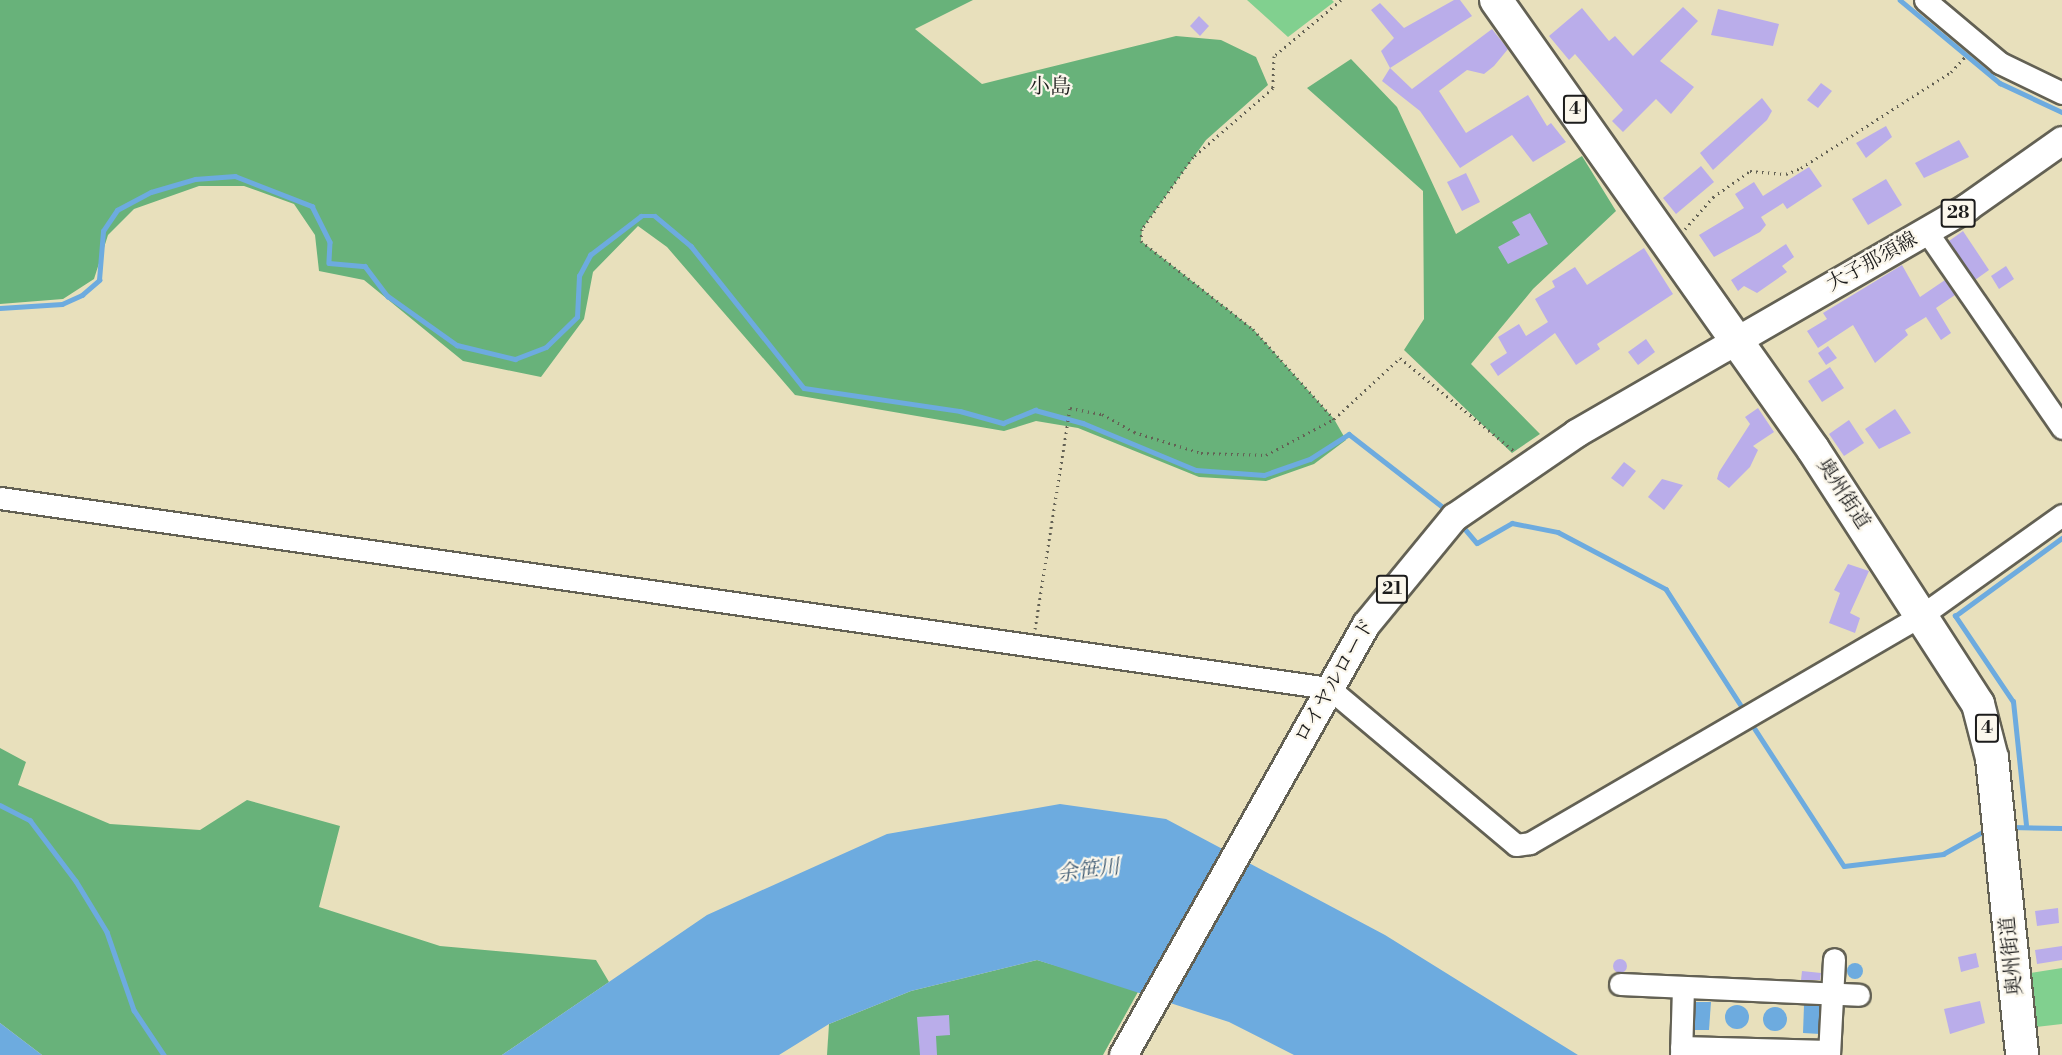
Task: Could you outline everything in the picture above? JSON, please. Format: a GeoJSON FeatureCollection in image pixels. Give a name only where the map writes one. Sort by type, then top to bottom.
{"type":"FeatureCollection","features":[{"type":"Feature","properties":{"kind":"highway","name":"奥州街道"},"geometry":{"type":"LineString","coordinates":[[1496,0],[1737,338],[1963,676],[1988,731],[2022,1055]]}},
{"type":"Feature","properties":{"kind":"main road","name":"大子那須線"},"geometry":{"type":"LineString","coordinates":[[1737,338],[1927,232],[2062,140]]}},
{"type":"Feature","properties":{"kind":"main road","name":"ロイヤルロード"},"geometry":{"type":"LineString","coordinates":[[1123,1055],[1329,688],[1408,566],[1454,518],[1531,464],[1737,338]]}},
{"type":"Feature","properties":{"kind":"lane"},"geometry":{"type":"LineString","coordinates":[[1926,0],[2000,63],[2062,93]]}},
{"type":"Feature","properties":{"kind":"lane"},"geometry":{"type":"LineString","coordinates":[[1927,232],[2062,428]]}},
{"type":"Feature","properties":{"kind":"lane"},"geometry":{"type":"LineString","coordinates":[[0,498],[1329,688],[1516,844],[1530,843],[1922,615],[2062,515]]}},
{"type":"Feature","properties":{"kind":"lane"},"geometry":{"type":"LineString","coordinates":[[1683,987],[1681,1051],[1829,1053],[1834,958]]}},
{"type":"Feature","properties":{"kind":"lane"},"geometry":{"type":"LineString","coordinates":[[1620,984],[1859,995]]}},
{"type":"Feature","properties":{"kind":"path"},"geometry":{"type":"LineString","coordinates":[[1334,419],[1253,329],[1141,241],[1142,229],[1193,157],[1273,88],[1274,56],[1341,0]]}},
{"type":"Feature","properties":{"kind":"path"},"geometry":{"type":"LineString","coordinates":[[1684,230],[1713,197],[1750,171],[1786,174],[1801,168],[1959,63]]}},
{"type":"Feature","properties":{"kind":"path"},"geometry":{"type":"LineString","coordinates":[[1032,644],[1067,412],[1102,414],[1134,432],[1201,453],[1266,455],[1334,419],[1400,358],[1531,464]]}},
{"type":"Feature","properties":{"kind":"green space"},"geometry":{"type":"Polygon","coordinates":[[[0,0],[973,0],[915,29],[982,84],[1176,36],[1221,40],[1256,57],[1268,85],[1206,140],[1142,229],[1141,241],[1253,329],[1334,419],[1346,440],[1314,464],[1266,481],[1199,477],[1078,428],[1036,421],[1004,431],[795,395],[667,247],[638,226],[593,272],[584,319],[541,377],[463,361],[364,280],[319,271],[315,235],[294,204],[244,186],[199,186],[134,209],[108,235],[94,279],[63,299],[0,304],[0,0]]]}},
{"type":"Feature","properties":{"kind":"green space"},"geometry":{"type":"Polygon","coordinates":[[[1247,0],[1332,0],[1334,2],[1288,37],[1247,0]]]}},
{"type":"Feature","properties":{"kind":"green space"},"geometry":{"type":"Polygon","coordinates":[[[1351,59],[1397,107],[1456,234],[1582,156],[1616,211],[1533,289],[1471,364],[1540,434],[1512,453],[1404,350],[1424,319],[1423,191],[1307,88],[1351,59]]]}},
{"type":"Feature","properties":{"kind":"green space"},"geometry":{"type":"Polygon","coordinates":[[[0,748],[26,762],[18,785],[110,824],[200,830],[247,800],[340,826],[319,907],[440,946],[596,960],[609,982],[502,1055],[42,1055],[0,1023],[0,748]]]}},
{"type":"Feature","properties":{"kind":"green space"},"geometry":{"type":"Polygon","coordinates":[[[1037,960],[1139,990],[1103,1055],[827,1055],[829,1024],[911,991],[1037,960]]]}},
{"type":"Feature","properties":{"kind":"green space"},"geometry":{"type":"Polygon","coordinates":[[[2062,968],[2062,1024],[2036,1027],[2030,973],[2062,968]]]}},
{"type":"Feature","properties":{"kind":"water","name":"余笹川"},"geometry":{"type":"Polygon","coordinates":[[[1060,804],[1166,819],[1385,935],[1578,1055],[1294,1055],[1229,1022],[1037,960],[911,991],[829,1024],[779,1055],[502,1055],[707,915],[887,834],[1060,804]]]}},
{"type":"Feature","properties":{"kind":"water"},"geometry":{"type":"Polygon","coordinates":[[[1855,963],[1863,971],[1855,979],[1847,971],[1855,963]]]}},
{"type":"Feature","properties":{"kind":"water"},"geometry":{"type":"Polygon","coordinates":[[[1693,1002],[1711,1002],[1709,1030],[1692,1030],[1693,1002]]]}},
{"type":"Feature","properties":{"kind":"water"},"geometry":{"type":"Polygon","coordinates":[[[1732,1005],[1742,1005],[1749,1012],[1749,1022],[1742,1029],[1732,1029],[1725,1022],[1725,1012],[1732,1005]]]}},
{"type":"Feature","properties":{"kind":"water"},"geometry":{"type":"Polygon","coordinates":[[[1804,1005],[1821,1006],[1820,1034],[1803,1033],[1804,1005]]]}},
{"type":"Feature","properties":{"kind":"water"},"geometry":{"type":"Polygon","coordinates":[[[1770,1007],[1780,1007],[1787,1014],[1787,1024],[1780,1031],[1770,1031],[1763,1024],[1763,1014],[1770,1007]]]}},
{"type":"Feature","properties":{"kind":"water"},"geometry":{"type":"Polygon","coordinates":[[[0,1023],[42,1055],[0,1055],[0,1023]]]}},
{"type":"Feature","properties":{"kind":"building"},"geometry":{"type":"Polygon","coordinates":[[[1454,0],[1460,0],[1472,16],[1390,68],[1381,51],[1394,38],[1371,10],[1380,3],[1404,28],[1454,0]]]}},
{"type":"Feature","properties":{"kind":"building"},"geometry":{"type":"Polygon","coordinates":[[[1683,7],[1698,21],[1660,61],[1694,87],[1671,114],[1656,99],[1623,132],[1612,121],[1623,110],[1575,54],[1569,60],[1549,36],[1582,8],[1609,41],[1615,36],[1633,56],[1683,7]]]}},
{"type":"Feature","properties":{"kind":"building"},"geometry":{"type":"Polygon","coordinates":[[[1718,9],[1779,24],[1773,46],[1711,35],[1718,9]]]}},
{"type":"Feature","properties":{"kind":"building"},"geometry":{"type":"Polygon","coordinates":[[[1199,16],[1209,26],[1200,36],[1190,26],[1199,16]]]}},
{"type":"Feature","properties":{"kind":"building"},"geometry":{"type":"Polygon","coordinates":[[[1492,29],[1508,49],[1494,66],[1484,74],[1467,70],[1439,91],[1466,133],[1528,95],[1547,126],[1551,123],[1566,142],[1533,162],[1512,135],[1460,168],[1420,111],[1382,81],[1390,68],[1412,89],[1492,29]]]}},
{"type":"Feature","properties":{"kind":"building"},"geometry":{"type":"Polygon","coordinates":[[[1821,83],[1832,91],[1818,108],[1807,100],[1821,83]]]}},
{"type":"Feature","properties":{"kind":"building"},"geometry":{"type":"Polygon","coordinates":[[[1762,98],[1772,111],[1767,120],[1713,170],[1700,153],[1762,98]]]}},
{"type":"Feature","properties":{"kind":"building"},"geometry":{"type":"Polygon","coordinates":[[[1886,126],[1892,137],[1866,158],[1856,143],[1886,126]]]}},
{"type":"Feature","properties":{"kind":"building"},"geometry":{"type":"Polygon","coordinates":[[[1959,140],[1969,157],[1924,178],[1915,163],[1959,140]]]}},
{"type":"Feature","properties":{"kind":"building"},"geometry":{"type":"Polygon","coordinates":[[[1701,166],[1714,182],[1676,214],[1663,198],[1701,166]]]}},
{"type":"Feature","properties":{"kind":"building"},"geometry":{"type":"Polygon","coordinates":[[[1809,167],[1822,186],[1787,209],[1783,203],[1761,217],[1766,225],[1760,232],[1714,257],[1699,235],[1744,208],[1735,194],[1754,182],[1763,196],[1809,167]]]}},
{"type":"Feature","properties":{"kind":"building"},"geometry":{"type":"Polygon","coordinates":[[[1466,173],[1480,202],[1462,211],[1447,182],[1466,173]]]}},
{"type":"Feature","properties":{"kind":"building"},"geometry":{"type":"Polygon","coordinates":[[[1886,179],[1902,205],[1868,225],[1852,199],[1886,179]]]}},
{"type":"Feature","properties":{"kind":"building"},"geometry":{"type":"Polygon","coordinates":[[[1530,213],[1548,244],[1508,264],[1498,247],[1520,235],[1512,222],[1530,213]]]}},
{"type":"Feature","properties":{"kind":"building"},"geometry":{"type":"Polygon","coordinates":[[[1963,231],[1989,270],[1975,280],[1949,241],[1963,231]]]}},
{"type":"Feature","properties":{"kind":"building"},"geometry":{"type":"Polygon","coordinates":[[[1786,244],[1794,257],[1782,266],[1787,272],[1757,293],[1744,286],[1738,291],[1731,280],[1786,244]]]}},
{"type":"Feature","properties":{"kind":"building"},"geometry":{"type":"Polygon","coordinates":[[[1644,248],[1673,294],[1597,344],[1600,349],[1576,365],[1555,333],[1498,376],[1490,364],[1507,353],[1498,337],[1519,324],[1526,336],[1548,322],[1535,299],[1555,287],[1552,281],[1575,267],[1587,285],[1644,248]]]}},
{"type":"Feature","properties":{"kind":"building"},"geometry":{"type":"Polygon","coordinates":[[[1902,265],[1920,297],[1945,280],[1955,295],[1936,308],[1951,333],[1941,340],[1926,317],[1905,330],[1908,335],[1875,363],[1853,325],[1818,348],[1807,331],[1827,319],[1823,313],[1902,265]]]}},
{"type":"Feature","properties":{"kind":"building"},"geometry":{"type":"Polygon","coordinates":[[[2006,266],[2014,279],[1999,289],[1991,276],[2006,266]]]}},
{"type":"Feature","properties":{"kind":"building"},"geometry":{"type":"Polygon","coordinates":[[[1646,339],[1655,352],[1638,365],[1628,352],[1646,339]]]}},
{"type":"Feature","properties":{"kind":"building"},"geometry":{"type":"Polygon","coordinates":[[[1828,346],[1837,358],[1826,365],[1818,353],[1828,346]]]}},
{"type":"Feature","properties":{"kind":"building"},"geometry":{"type":"Polygon","coordinates":[[[1830,367],[1844,388],[1822,402],[1808,381],[1830,367]]]}},
{"type":"Feature","properties":{"kind":"building"},"geometry":{"type":"Polygon","coordinates":[[[1758,408],[1774,432],[1753,446],[1758,450],[1750,467],[1729,488],[1717,479],[1719,472],[1750,424],[1745,417],[1758,408]]]}},
{"type":"Feature","properties":{"kind":"building"},"geometry":{"type":"Polygon","coordinates":[[[1895,409],[1911,433],[1879,449],[1865,429],[1895,409]]]}},
{"type":"Feature","properties":{"kind":"building"},"geometry":{"type":"Polygon","coordinates":[[[1849,420],[1864,443],[1844,456],[1829,434],[1849,420]]]}},
{"type":"Feature","properties":{"kind":"building"},"geometry":{"type":"Polygon","coordinates":[[[1624,462],[1636,471],[1623,487],[1611,478],[1624,462]]]}},
{"type":"Feature","properties":{"kind":"building"},"geometry":{"type":"Polygon","coordinates":[[[1662,479],[1683,485],[1664,510],[1648,497],[1662,479]]]}},
{"type":"Feature","properties":{"kind":"building"},"geometry":{"type":"Polygon","coordinates":[[[1848,564],[1869,571],[1850,613],[1860,618],[1855,633],[1829,623],[1840,593],[1834,590],[1848,564]]]}},
{"type":"Feature","properties":{"kind":"building"},"geometry":{"type":"Polygon","coordinates":[[[2058,908],[2059,923],[2037,926],[2035,911],[2058,908]]]}},
{"type":"Feature","properties":{"kind":"building"},"geometry":{"type":"Polygon","coordinates":[[[2062,946],[2062,960],[2037,964],[2035,950],[2062,946]]]}},
{"type":"Feature","properties":{"kind":"building"},"geometry":{"type":"Polygon","coordinates":[[[1976,953],[1979,967],[1961,972],[1958,957],[1976,953]]]}},
{"type":"Feature","properties":{"kind":"building"},"geometry":{"type":"Polygon","coordinates":[[[1617,959],[1623,959],[1627,966],[1623,973],[1617,973],[1613,969],[1613,963],[1617,959]]]}},
{"type":"Feature","properties":{"kind":"building"},"geometry":{"type":"Polygon","coordinates":[[[1802,971],[1821,973],[1820,980],[1801,980],[1802,971]]]}},
{"type":"Feature","properties":{"kind":"building"},"geometry":{"type":"Polygon","coordinates":[[[1980,1001],[1985,1023],[1950,1034],[1944,1009],[1980,1001]]]}},
{"type":"Feature","properties":{"kind":"building"},"geometry":{"type":"Polygon","coordinates":[[[949,1015],[950,1035],[936,1036],[937,1055],[920,1055],[917,1017],[949,1015]]]}},
{"type":"Feature","properties":{"kind":"waterway"},"geometry":{"type":"LineString","coordinates":[[1900,0],[2000,83],[2062,112]]}},
{"type":"Feature","properties":{"kind":"waterway"},"geometry":{"type":"LineString","coordinates":[[0,308],[62,304],[82,295],[99,280],[103,231],[117,210],[151,192],[195,179],[235,176],[312,206],[330,242],[329,263],[365,266],[388,296],[457,345],[515,359],[546,347],[577,317],[579,276],[590,255],[641,216],[655,216],[691,246],[804,388],[960,411],[1003,423],[1035,410],[1083,423],[1196,470],[1264,475],[1310,459],[1349,434],[1448,511]]}},
{"type":"Feature","properties":{"kind":"waterway"},"geometry":{"type":"LineString","coordinates":[[1460,523],[1477,543],[1512,523],[1558,532],[1666,589],[1742,707]]}},
{"type":"Feature","properties":{"kind":"waterway"},"geometry":{"type":"LineString","coordinates":[[2026,825],[2013,702],[1955,616],[2062,538]]}},
{"type":"Feature","properties":{"kind":"waterway"},"geometry":{"type":"LineString","coordinates":[[1755,729],[1844,866],[1943,854],[1988,829]]}},
{"type":"Feature","properties":{"kind":"waterway"},"geometry":{"type":"LineString","coordinates":[[0,805],[30,820],[76,881],[107,932],[134,1010],[164,1055]]}},
{"type":"Feature","properties":{"kind":"waterway"},"geometry":{"type":"LineString","coordinates":[[2011,827],[2062,828]]}},
{"type":"Feature","properties":{"kind":"district","name":"小島"},"geometry":{"type":"Point","coordinates":[1050,87]}}]}
